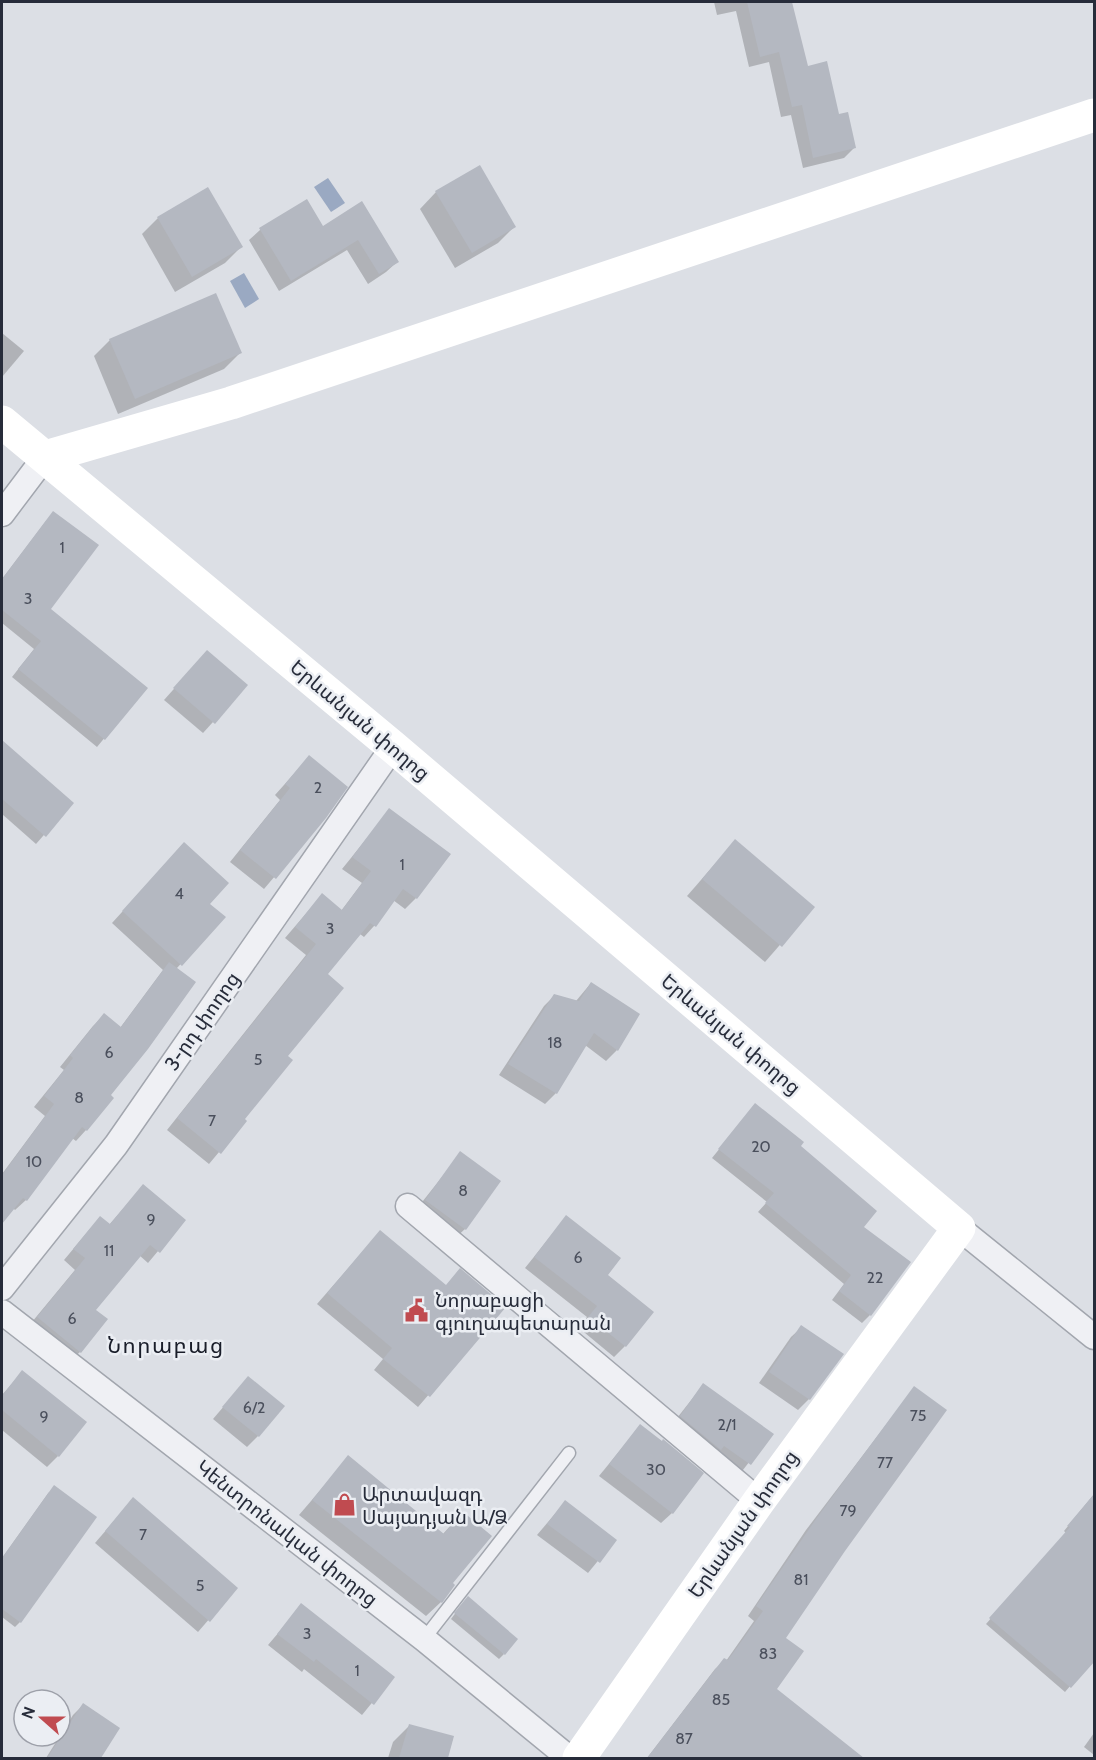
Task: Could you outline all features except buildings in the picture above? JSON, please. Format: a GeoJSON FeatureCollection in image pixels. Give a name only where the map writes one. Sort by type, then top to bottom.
{"type":"FeatureCollection","features":[{"type":"Feature","properties":{"kind":"main road"},"geometry":{"type":"LineString","coordinates":[[45,457],[231,404],[1095,115]]}},
{"type":"Feature","properties":{"kind":"main road","name":"Երևանյան փողոց"},"geometry":{"type":"LineString","coordinates":[[2,422],[393,747],[959,1228],[759,1501],[579,1758]]}},
{"type":"Feature","properties":{"kind":"street"},"geometry":{"type":"LineString","coordinates":[[2,514],[45,457]]}},
{"type":"Feature","properties":{"kind":"street","name":"3-րդ փողոց"},"geometry":{"type":"LineString","coordinates":[[2,1288],[116,1144],[393,747]]}},
{"type":"Feature","properties":{"kind":"street"},"geometry":{"type":"LineString","coordinates":[[408,1206],[759,1501]]}},
{"type":"Feature","properties":{"kind":"street"},"geometry":{"type":"LineString","coordinates":[[959,1228],[1095,1337]]}},
{"type":"Feature","properties":{"kind":"street","name":"Կենտրոնական փողոց"},"geometry":{"type":"LineString","coordinates":[[2,1312],[424,1639],[569,1758]]}},
{"type":"Feature","properties":{"kind":"lane"},"geometry":{"type":"LineString","coordinates":[[424,1639],[569,1453]]}},
{"type":"Feature","properties":{"kind":"water"},"geometry":{"type":"Polygon","coordinates":[[[328,178],[345,203],[331,212],[314,187],[328,178]]]}},
{"type":"Feature","properties":{"kind":"water"},"geometry":{"type":"Polygon","coordinates":[[[244,273],[259,299],[245,308],[230,281],[244,273]]]}},
{"type":"Feature","properties":{"kind":"place","name":"Նորաբացի գյուղապետարան"},"geometry":{"type":"Point","coordinates":[417,1311]}},
{"type":"Feature","properties":{"kind":"place","name":"Արտավազդ Սայադյան Ա/Ձ"},"geometry":{"type":"Point","coordinates":[344,1505]}},
{"type":"Feature","properties":{"kind":"district","name":"Նորաբաց"},"geometry":{"type":"Point","coordinates":[166,1345]}}]}
